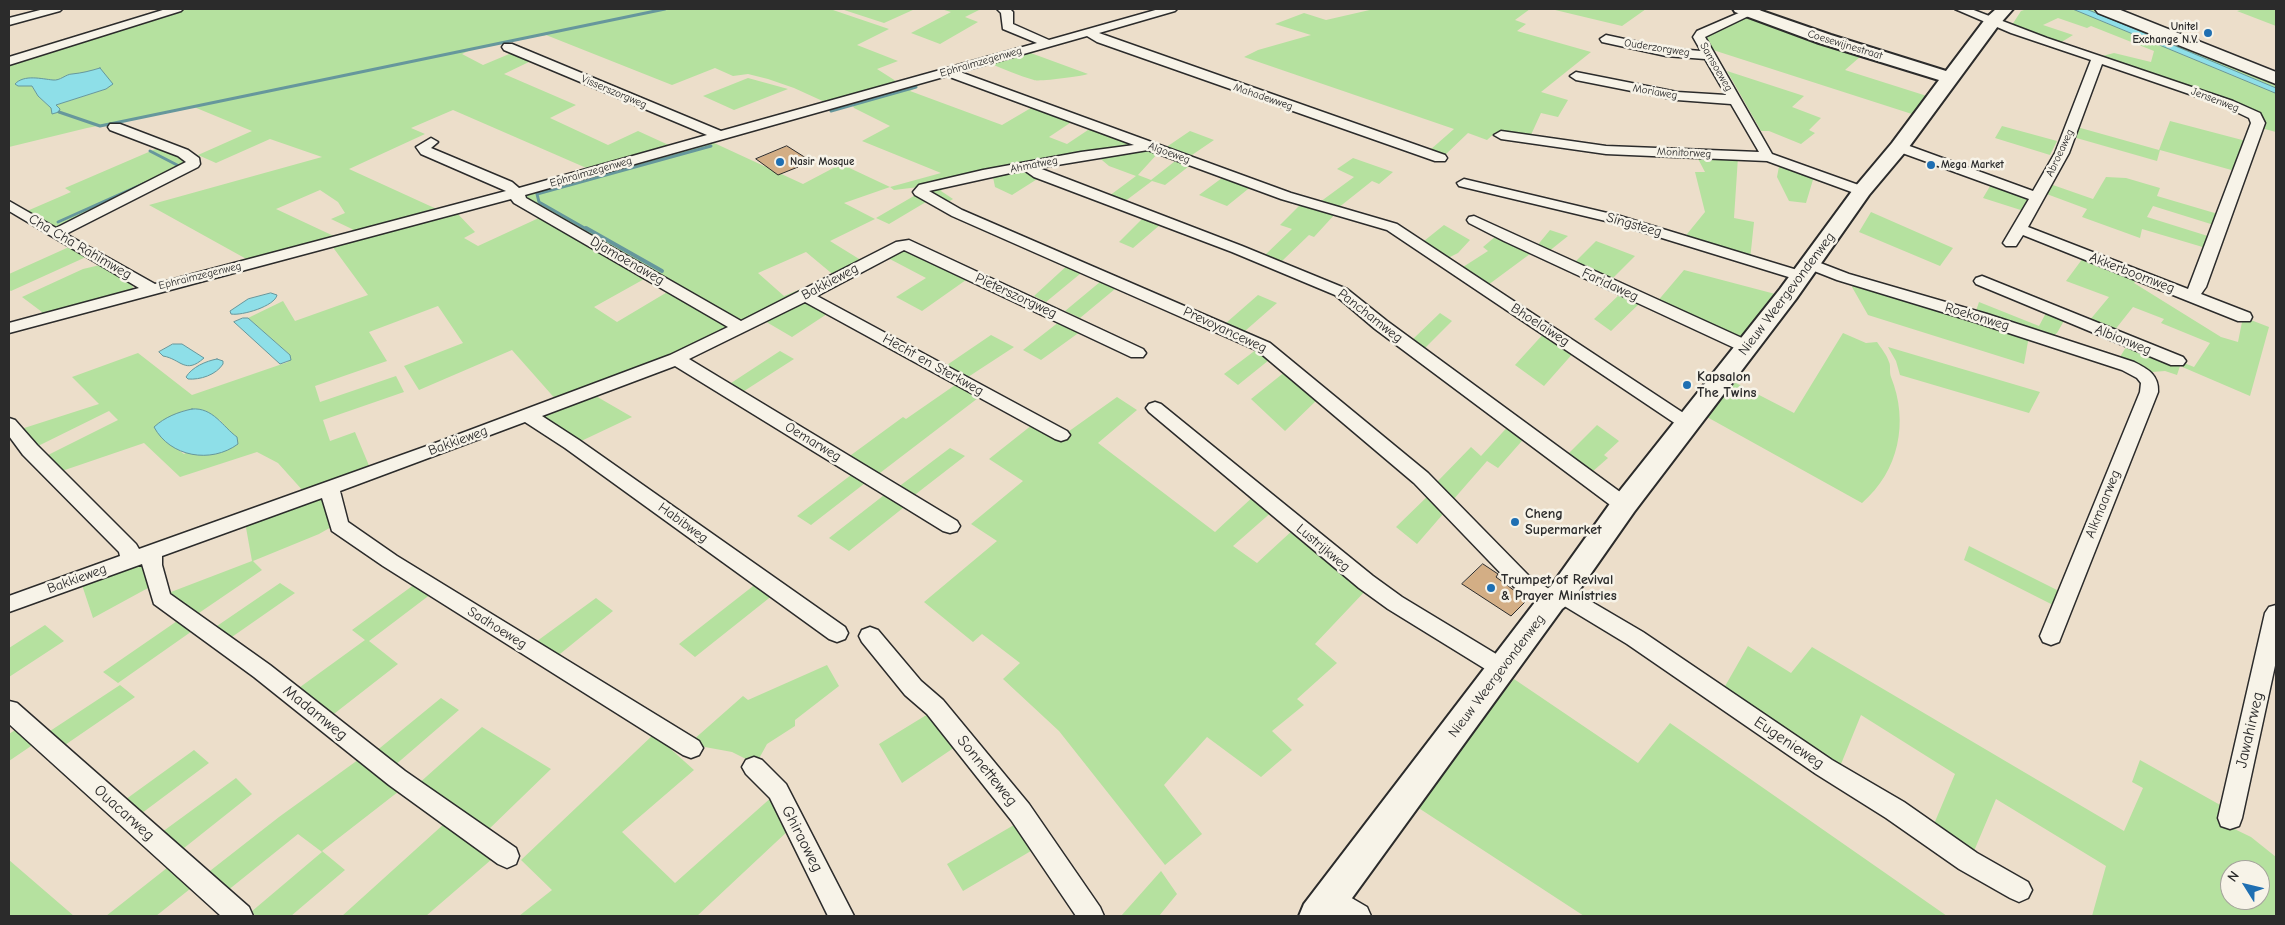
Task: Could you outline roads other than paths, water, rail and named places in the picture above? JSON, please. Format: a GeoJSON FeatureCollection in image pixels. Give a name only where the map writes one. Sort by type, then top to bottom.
{"type":"FeatureCollection","features":[{"type":"Feature","properties":{"kind":"main road"},"geometry":{"type":"LineString","coordinates":[[2106,9],[2276,78]]}},
{"type":"Feature","properties":{"kind":"street"},"geometry":{"type":"LineString","coordinates":[[9,22],[56,9]]}},
{"type":"Feature","properties":{"kind":"street"},"geometry":{"type":"LineString","coordinates":[[9,61],[178,9]]}},
{"type":"Feature","properties":{"kind":"street"},"geometry":{"type":"LineString","coordinates":[[1003,9],[1007,12],[1007,26],[1047,43]]}},
{"type":"Feature","properties":{"kind":"street","name":"Ephraimzegenweg"},"geometry":{"type":"LineString","coordinates":[[9,328],[516,193],[1171,9]]}},
{"type":"Feature","properties":{"kind":"street","name":"Jensenweg"},"geometry":{"type":"LineString","coordinates":[[1961,9],[1992,22],[2155,77],[2235,107],[2251,114],[2257,119],[2198,286],[2191,296]]}},
{"type":"Feature","properties":{"kind":"street","name":"Nieuw Weergevondenweg"},"geometry":{"type":"LineString","coordinates":[[1324,907],[1557,598],[1624,505],[1806,270],[1862,192],[1899,148],[1992,22],[2005,9]]}},
{"type":"Feature","properties":{"kind":"street","name":"Samsoeweg"},"geometry":{"type":"LineString","coordinates":[[1749,10],[1699,34],[1708,55],[1766,153]]}},
{"type":"Feature","properties":{"kind":"street","name":"Coesewijnestraat"},"geometry":{"type":"LineString","coordinates":[[1749,10],[1825,39],[1950,78]]}},
{"type":"Feature","properties":{"kind":"street","name":"Mahadewweg"},"geometry":{"type":"LineString","coordinates":[[1088,32],[1101,40],[1440,158]]}},
{"type":"Feature","properties":{"kind":"street","name":"Ouderzorgweg"},"geometry":{"type":"LineString","coordinates":[[1606,39],[1666,52],[1708,55]]}},
{"type":"Feature","properties":{"kind":"street","name":"Visserszorgweg"},"geometry":{"type":"LineString","coordinates":[[508,47],[720,136]]}},
{"type":"Feature","properties":{"kind":"street","name":"Abroeaweg"},"geometry":{"type":"LineString","coordinates":[[2011,243],[2062,153],[2098,59]]}},
{"type":"Feature","properties":{"kind":"street","name":"Algoeweg"},"geometry":{"type":"LineString","coordinates":[[948,72],[1286,196],[1392,227]]}},
{"type":"Feature","properties":{"kind":"street","name":"Moriaweg"},"geometry":{"type":"LineString","coordinates":[[1576,76],[1677,96],[1735,100]]}},
{"type":"Feature","properties":{"kind":"street"},"geometry":{"type":"LineString","coordinates":[[55,234],[193,164],[192,158],[183,153],[115,127]]}},
{"type":"Feature","properties":{"kind":"street","name":"Monitorweg"},"geometry":{"type":"LineString","coordinates":[[1501,135],[1599,149],[1769,157],[1862,192]]}},
{"type":"Feature","properties":{"kind":"street","name":"Djamoenaweg"},"geometry":{"type":"LineString","coordinates":[[431,142],[423,148],[426,151],[507,185],[516,193],[519,200],[740,327]]}},
{"type":"Feature","properties":{"kind":"street","name":"Ahmatweg"},"geometry":{"type":"LineString","coordinates":[[921,190],[964,178],[1086,155],[1132,151],[1149,146]]}},
{"type":"Feature","properties":{"kind":"street"},"geometry":{"type":"LineString","coordinates":[[1899,148],[2037,197]]}},
{"type":"Feature","properties":{"kind":"street","name":"Panchamweg"},"geometry":{"type":"LineString","coordinates":[[1027,166],[1039,174],[1237,248],[1341,292],[1381,325],[1624,505]]}},
{"type":"Feature","properties":{"kind":"street","name":"Singsteeg"},"geometry":{"type":"LineString","coordinates":[[1464,183],[1615,219],[1714,251],[1806,270]]}},
{"type":"Feature","properties":{"kind":"street","name":"Prevoyanceweg"},"geometry":{"type":"LineString","coordinates":[[921,190],[921,194],[957,212],[1264,347],[1421,478],[1521,581],[1557,598]]}},
{"type":"Feature","properties":{"kind":"street","name":"Cha Cha Rahimweg"},"geometry":{"type":"LineString","coordinates":[[9,205],[55,234],[152,289]]}},
{"type":"Feature","properties":{"kind":"street","name":"Faridaweg"},"geometry":{"type":"LineString","coordinates":[[1474,220],[1509,238],[1747,347]]}},
{"type":"Feature","properties":{"kind":"street","name":"Bhoelaiweg"},"geometry":{"type":"LineString","coordinates":[[1392,227],[1403,232],[1469,279],[1688,424]]}},
{"type":"Feature","properties":{"kind":"street","name":"Akkerboomweg"},"geometry":{"type":"LineString","coordinates":[[2020,229],[2244,317]]}},
{"type":"Feature","properties":{"kind":"street","name":"Pieterszorgweg"},"geometry":{"type":"LineString","coordinates":[[895,248],[901,245],[909,245],[1137,353]]}},
{"type":"Feature","properties":{"kind":"street","name":"Bakkieweg"},"geometry":{"type":"LineString","coordinates":[[9,604],[527,415],[676,358],[805,296],[895,248]]}},
{"type":"Feature","properties":{"kind":"street","name":"Roekonweg"},"geometry":{"type":"LineString","coordinates":[[1806,270],[1842,277],[2056,342],[2128,366],[2144,374]]}},
{"type":"Feature","properties":{"kind":"street","name":"Albionweg"},"geometry":{"type":"LineString","coordinates":[[1982,281],[2177,361]]}},
{"type":"Feature","properties":{"kind":"street","name":"Hecht en Sterkweg"},"geometry":{"type":"LineString","coordinates":[[805,296],[1061,435]]}},
{"type":"Feature","properties":{"kind":"street"},"geometry":{"type":"LineString","coordinates":[[2056,342],[2069,318]]}},
{"type":"Feature","properties":{"kind":"street","name":"Oemarweg"},"geometry":{"type":"LineString","coordinates":[[676,358],[950,526]]}},
{"type":"Feature","properties":{"kind":"street","name":"Alkmaarweg"},"geometry":{"type":"LineString","coordinates":[[2051,636],[2149,392],[2150,382],[2144,374]]}},
{"type":"Feature","properties":{"kind":"street","name":"Lustrijkweg"},"geometry":{"type":"LineString","coordinates":[[1155,408],[1366,582],[1395,603],[1503,669]]}},
{"type":"Feature","properties":{"kind":"street","name":"Habibweg"},"geometry":{"type":"LineString","coordinates":[[527,415],[572,444],[836,633]]}},
{"type":"Feature","properties":{"kind":"street","name":"Madamweg"},"geometry":{"type":"LineString","coordinates":[[9,424],[30,450],[129,549],[152,565],[161,598],[262,671],[397,778],[507,856]]}},
{"type":"Feature","properties":{"kind":"street","name":"Sadhoeweg"},"geometry":{"type":"LineString","coordinates":[[329,487],[339,526],[390,561],[691,748]]}},
{"type":"Feature","properties":{"kind":"street","name":"Eugenieweg"},"geometry":{"type":"LineString","coordinates":[[1557,598],[1635,638],[1824,767],[1895,810],[1968,860],[2019,890]]}},
{"type":"Feature","properties":{"kind":"street","name":"Jawahirweg"},"geometry":{"type":"LineString","coordinates":[[2230,818],[2276,613]]}},
{"type":"Feature","properties":{"kind":"street","name":"Sonnetteweg"},"geometry":{"type":"LineString","coordinates":[[870,636],[913,688],[935,707],[1020,812],[1092,916]]}},
{"type":"Feature","properties":{"kind":"street","name":"Ouacarweg"},"geometry":{"type":"LineString","coordinates":[[9,710],[240,916]]}},
{"type":"Feature","properties":{"kind":"street","name":"Ghiraoweg"},"geometry":{"type":"LineString","coordinates":[[754,767],[778,792],[841,916]]}},
{"type":"Feature","properties":{"kind":"street"},"geometry":{"type":"LineString","coordinates":[[1324,907],[1358,916]]}},
{"type":"Feature","properties":{"kind":"water"},"geometry":{"type":"Polygon","coordinates":[[[2073,9],[2086,9],[2106,17],[2276,88],[2276,93],[2073,9]]]}},
{"type":"Feature","properties":{"kind":"water"},"geometry":{"type":"Polygon","coordinates":[[[100,68],[113,84],[106,89],[56,105],[60,109],[59,112],[52,114],[51,108],[38,96],[32,86],[18,86],[15,84],[28,78],[56,80],[70,74],[100,68]]]}},
{"type":"Feature","properties":{"kind":"water"},"geometry":{"type":"Polygon","coordinates":[[[271,293],[277,295],[271,303],[250,312],[231,314],[230,311],[248,299],[271,293]]]}},
{"type":"Feature","properties":{"kind":"water"},"geometry":{"type":"Polygon","coordinates":[[[248,318],[290,355],[291,360],[280,364],[234,322],[248,318]]]}},
{"type":"Feature","properties":{"kind":"water"},"geometry":{"type":"Polygon","coordinates":[[[173,344],[182,344],[204,358],[198,363],[187,366],[163,356],[159,352],[173,344]]]}},
{"type":"Feature","properties":{"kind":"water"},"geometry":{"type":"Polygon","coordinates":[[[217,359],[223,361],[223,364],[212,374],[198,379],[188,379],[186,377],[200,365],[217,359]]]}},
{"type":"Feature","properties":{"kind":"water"},"geometry":{"type":"Polygon","coordinates":[[[192,409],[199,409],[212,414],[237,437],[238,444],[216,454],[192,454],[180,451],[170,445],[154,427],[172,415],[192,409]]]}},
{"type":"Feature","properties":{"kind":"waterway"},"geometry":{"type":"LineString","coordinates":[[59,112],[100,126],[665,9]]}},
{"type":"Feature","properties":{"kind":"waterway"},"geometry":{"type":"LineString","coordinates":[[831,111],[916,87]]}},
{"type":"Feature","properties":{"kind":"waterway"},"geometry":{"type":"LineString","coordinates":[[588,230],[539,202],[537,194],[711,146]]}},
{"type":"Feature","properties":{"kind":"waterway"},"geometry":{"type":"LineString","coordinates":[[150,151],[179,166],[177,169]]}},
{"type":"Feature","properties":{"kind":"waterway"},"geometry":{"type":"LineString","coordinates":[[58,222],[145,183]]}},
{"type":"Feature","properties":{"kind":"waterway"},"geometry":{"type":"LineString","coordinates":[[586,228],[662,271]]}},
{"type":"Feature","properties":{"kind":"place","name":"Unitel Exchange N.V."},"geometry":{"type":"Point","coordinates":[2208,33]}},
{"type":"Feature","properties":{"kind":"place","name":"Nasir Mosque"},"geometry":{"type":"Point","coordinates":[780,162]}},
{"type":"Feature","properties":{"kind":"place","name":"Mega Market"},"geometry":{"type":"Point","coordinates":[1931,165]}},
{"type":"Feature","properties":{"kind":"place","name":"Kapsalon The Twins"},"geometry":{"type":"Point","coordinates":[1687,385]}},
{"type":"Feature","properties":{"kind":"place","name":"Cheng Supermarket"},"geometry":{"type":"Point","coordinates":[1515,522]}},
{"type":"Feature","properties":{"kind":"place","name":"Trumpet of Revival & Prayer Ministries"},"geometry":{"type":"Point","coordinates":[1491,588]}}]}
